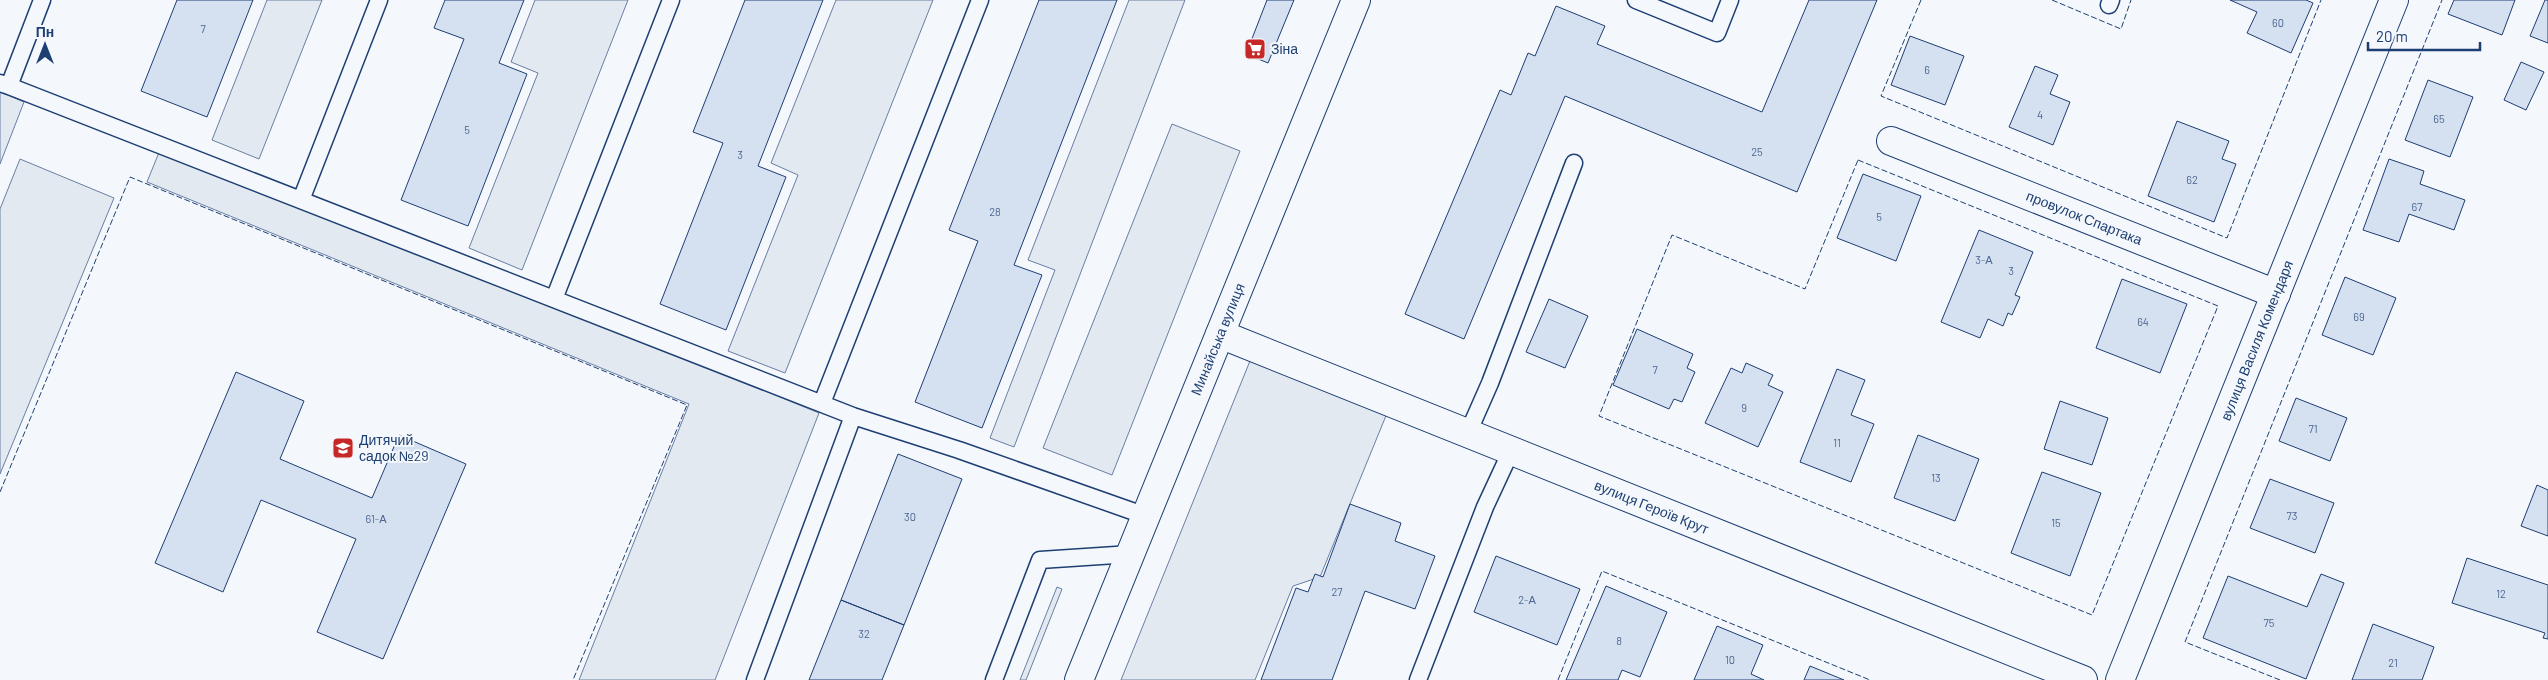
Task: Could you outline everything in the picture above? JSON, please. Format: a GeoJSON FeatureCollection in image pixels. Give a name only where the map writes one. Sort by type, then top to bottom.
{"type":"FeatureCollection","features":[{"type":"Feature","properties":{"kind":"street","name":"Минайська вулиця"},"geometry":{"type":"LineString","coordinates":[[1079,680],[1356,0]]}},
{"type":"Feature","properties":{"kind":"street","name":"вулиця Василя Комендаря"},"geometry":{"type":"LineString","coordinates":[[2120,680],[2394,0]]}},
{"type":"Feature","properties":{"kind":"street","name":"провулок Спартака"},"geometry":{"type":"LineString","coordinates":[[1892,141],[2276,294]]}},
{"type":"Feature","properties":{"kind":"street","name":"вулиця Героїв Крут"},"geometry":{"type":"LineString","coordinates":[[1220,334],[2083,680]]}},
{"type":"Feature","properties":{"kind":"lane"},"geometry":{"type":"LineString","coordinates":[[42,0],[4,84],[854,416],[968,453],[1146,516]]}},
{"type":"Feature","properties":{"kind":"lane"},"geometry":{"type":"LineString","coordinates":[[301,200],[379,0]]}},
{"type":"Feature","properties":{"kind":"lane"},"geometry":{"type":"LineString","coordinates":[[554,299],[671,0]]}},
{"type":"Feature","properties":{"kind":"lane"},"geometry":{"type":"LineString","coordinates":[[822,403],[980,0]]}},
{"type":"Feature","properties":{"kind":"lane"},"geometry":{"type":"LineString","coordinates":[[1636,0],[1717,32],[1730,0]]}},
{"type":"Feature","properties":{"kind":"lane"},"geometry":{"type":"LineString","coordinates":[[1468,433],[1490,383],[1574,163]]}},
{"type":"Feature","properties":{"kind":"lane"},"geometry":{"type":"LineString","coordinates":[[756,680],[854,416]]}},
{"type":"Feature","properties":{"kind":"lane"},"geometry":{"type":"LineString","coordinates":[[1418,680],[1485,506],[1511,451]]}},
{"type":"Feature","properties":{"kind":"lane"},"geometry":{"type":"LineString","coordinates":[[994,680],[1040,560],[1131,554]]}},
{"type":"Feature","properties":{"kind":"shaded area"},"geometry":{"type":"Polygon","coordinates":[[[267,0],[322,0],[259,159],[212,140],[267,0]]]}},
{"type":"Feature","properties":{"kind":"shaded area"},"geometry":{"type":"Polygon","coordinates":[[[535,0],[628,0],[522,270],[469,248],[538,73],[511,62],[535,0]]]}},
{"type":"Feature","properties":{"kind":"shaded area"},"geometry":{"type":"Polygon","coordinates":[[[836,0],[933,0],[785,373],[728,351],[798,175],[771,163],[836,0]]]}},
{"type":"Feature","properties":{"kind":"shaded area"},"geometry":{"type":"Polygon","coordinates":[[[1129,0],[1185,0],[1014,447],[990,438],[1055,270],[1028,260],[1129,0]]]}},
{"type":"Feature","properties":{"kind":"shaded area"},"geometry":{"type":"Polygon","coordinates":[[[0,92],[24,102],[0,164],[0,92]]]}},
{"type":"Feature","properties":{"kind":"shaded area"},"geometry":{"type":"Polygon","coordinates":[[[1172,124],[1240,151],[1112,475],[1043,448],[1172,124]]]}},
{"type":"Feature","properties":{"kind":"shaded area"},"geometry":{"type":"Polygon","coordinates":[[[162,145],[819,413],[715,680],[579,680],[689,404],[147,182],[162,145]]]}},
{"type":"Feature","properties":{"kind":"shaded area"},"geometry":{"type":"Polygon","coordinates":[[[20,159],[114,198],[0,474],[0,209],[20,159]]]}},
{"type":"Feature","properties":{"kind":"shaded area"},"geometry":{"type":"Polygon","coordinates":[[[1256,346],[1392,401],[1320,577],[1293,586],[1255,680],[1121,680],[1256,346]]]}},
{"type":"Feature","properties":{"kind":"shaded area"},"geometry":{"type":"Polygon","coordinates":[[[1057,587],[1062,589],[1026,680],[1020,680],[1057,587]]]}},
{"type":"Feature","properties":{"kind":"building"},"geometry":{"type":"Polygon","coordinates":[[[177,0],[253,0],[207,117],[141,91],[177,0]]]}},
{"type":"Feature","properties":{"kind":"building"},"geometry":{"type":"Polygon","coordinates":[[[445,0],[524,0],[499,63],[527,74],[468,226],[401,200],[464,39],[434,28],[445,0]]]}},
{"type":"Feature","properties":{"kind":"building"},"geometry":{"type":"Polygon","coordinates":[[[745,0],[823,0],[758,166],[786,177],[726,330],[660,304],[723,143],[693,132],[745,0]]]}},
{"type":"Feature","properties":{"kind":"building"},"geometry":{"type":"Polygon","coordinates":[[[1039,0],[1117,0],[1014,265],[1042,275],[982,428],[915,402],[978,241],[949,230],[1039,0]]]}},
{"type":"Feature","properties":{"kind":"building"},"geometry":{"type":"Polygon","coordinates":[[[1267,0],[1294,0],[1268,63],[1246,54],[1267,0]]]}},
{"type":"Feature","properties":{"kind":"building"},"geometry":{"type":"Polygon","coordinates":[[[1809,0],[1877,0],[1797,192],[1565,96],[1464,339],[1405,314],[1500,90],[1511,95],[1528,53],[1535,56],[1556,6],[1605,26],[1597,44],[1762,112],[1809,0]]]}},
{"type":"Feature","properties":{"kind":"building"},"geometry":{"type":"Polygon","coordinates":[[[2230,0],[2306,0],[2313,3],[2291,53],[2247,33],[2257,12],[2230,0]]]}},
{"type":"Feature","properties":{"kind":"building"},"geometry":{"type":"Polygon","coordinates":[[[2454,0],[2515,0],[2502,35],[2448,14],[2454,0]]]}},
{"type":"Feature","properties":{"kind":"building"},"geometry":{"type":"Polygon","coordinates":[[[2545,0],[2548,0],[2548,43],[2530,36],[2545,0]]]}},
{"type":"Feature","properties":{"kind":"building"},"geometry":{"type":"Polygon","coordinates":[[[1910,36],[1964,56],[1945,105],[1891,85],[1910,36]]]}},
{"type":"Feature","properties":{"kind":"building"},"geometry":{"type":"Polygon","coordinates":[[[2521,62],[2544,72],[2526,110],[2504,100],[2521,62]]]}},
{"type":"Feature","properties":{"kind":"building"},"geometry":{"type":"Polygon","coordinates":[[[2035,66],[2058,75],[2050,94],[2070,102],[2053,145],[2009,127],[2035,66]]]}},
{"type":"Feature","properties":{"kind":"building"},"geometry":{"type":"Polygon","coordinates":[[[2428,80],[2473,97],[2450,157],[2405,140],[2428,80]]]}},
{"type":"Feature","properties":{"kind":"building"},"geometry":{"type":"Polygon","coordinates":[[[2177,121],[2229,141],[2222,159],[2236,164],[2214,222],[2148,196],[2177,121]]]}},
{"type":"Feature","properties":{"kind":"building"},"geometry":{"type":"Polygon","coordinates":[[[2389,159],[2424,171],[2420,184],[2465,200],[2454,230],[2409,214],[2399,242],[2363,230],[2389,159]]]}},
{"type":"Feature","properties":{"kind":"building"},"geometry":{"type":"Polygon","coordinates":[[[1863,174],[1921,196],[1896,261],[1837,238],[1863,174]]]}},
{"type":"Feature","properties":{"kind":"building"},"geometry":{"type":"Polygon","coordinates":[[[1979,230],[2033,252],[2015,295],[2020,297],[2012,315],[2008,313],[2003,326],[1988,319],[1980,338],[1941,322],[1979,230]]]}},
{"type":"Feature","properties":{"kind":"building"},"geometry":{"type":"Polygon","coordinates":[[[2345,277],[2396,298],[2373,355],[2322,335],[2345,277]]]}},
{"type":"Feature","properties":{"kind":"building"},"geometry":{"type":"Polygon","coordinates":[[[2122,279],[2187,304],[2160,373],[2096,348],[2122,279]]]}},
{"type":"Feature","properties":{"kind":"building"},"geometry":{"type":"Polygon","coordinates":[[[1549,299],[1588,316],[1565,368],[1526,352],[1549,299]]]}},
{"type":"Feature","properties":{"kind":"building"},"geometry":{"type":"Polygon","coordinates":[[[1637,329],[1693,354],[1687,368],[1695,372],[1682,402],[1674,399],[1669,409],[1613,385],[1637,329]]]}},
{"type":"Feature","properties":{"kind":"building"},"geometry":{"type":"Polygon","coordinates":[[[1746,363],[1773,375],[1768,385],[1783,392],[1758,447],[1705,423],[1731,368],[1742,373],[1746,363]]]}},
{"type":"Feature","properties":{"kind":"building"},"geometry":{"type":"Polygon","coordinates":[[[1837,369],[1865,380],[1851,415],[1874,424],[1851,482],[1800,462],[1837,369]]]}},
{"type":"Feature","properties":{"kind":"building"},"geometry":{"type":"Polygon","coordinates":[[[236,372],[304,401],[280,459],[372,498],[399,435],[466,464],[383,659],[317,632],[356,539],[261,500],[223,592],[155,563],[236,372]]]}},
{"type":"Feature","properties":{"kind":"building"},"geometry":{"type":"Polygon","coordinates":[[[2296,398],[2347,418],[2330,461],[2279,441],[2296,398]]]}},
{"type":"Feature","properties":{"kind":"building"},"geometry":{"type":"Polygon","coordinates":[[[2060,401],[2108,418],[2092,465],[2044,449],[2060,401]]]}},
{"type":"Feature","properties":{"kind":"building"},"geometry":{"type":"Polygon","coordinates":[[[1918,435],[1979,459],[1955,521],[1894,498],[1918,435]]]}},
{"type":"Feature","properties":{"kind":"building"},"geometry":{"type":"Polygon","coordinates":[[[898,454],[962,479],[904,625],[841,600],[898,454]]]}},
{"type":"Feature","properties":{"kind":"building"},"geometry":{"type":"Polygon","coordinates":[[[2042,472],[2101,493],[2070,576],[2011,553],[2042,472]]]}},
{"type":"Feature","properties":{"kind":"building"},"geometry":{"type":"Polygon","coordinates":[[[2270,479],[2334,503],[2315,553],[2250,528],[2270,479]]]}},
{"type":"Feature","properties":{"kind":"building"},"geometry":{"type":"Polygon","coordinates":[[[2537,485],[2548,490],[2548,536],[2521,526],[2537,485]]]}},
{"type":"Feature","properties":{"kind":"building"},"geometry":{"type":"Polygon","coordinates":[[[1350,504],[1401,523],[1395,541],[1435,556],[1415,609],[1365,591],[1332,680],[1261,680],[1296,588],[1308,592],[1315,574],[1323,577],[1350,504]]]}},
{"type":"Feature","properties":{"kind":"building"},"geometry":{"type":"Polygon","coordinates":[[[1496,556],[1580,589],[1557,645],[1474,612],[1496,556]]]}},
{"type":"Feature","properties":{"kind":"building"},"geometry":{"type":"Polygon","coordinates":[[[2467,558],[2548,585],[2548,639],[2543,638],[2545,633],[2452,603],[2467,558]]]}},
{"type":"Feature","properties":{"kind":"building"},"geometry":{"type":"Polygon","coordinates":[[[2321,574],[2344,583],[2306,679],[2203,638],[2228,576],[2307,607],[2321,574]]]}},
{"type":"Feature","properties":{"kind":"building"},"geometry":{"type":"Polygon","coordinates":[[[1606,586],[1667,612],[1640,677],[1622,670],[1618,680],[1566,680],[1606,586]]]}},
{"type":"Feature","properties":{"kind":"building"},"geometry":{"type":"Polygon","coordinates":[[[841,600],[904,625],[882,680],[809,680],[841,600]]]}},
{"type":"Feature","properties":{"kind":"building"},"geometry":{"type":"Polygon","coordinates":[[[2373,624],[2434,647],[2422,680],[2352,680],[2373,624]]]}},
{"type":"Feature","properties":{"kind":"building"},"geometry":{"type":"Polygon","coordinates":[[[1717,626],[1763,645],[1751,674],[1764,680],[1694,680],[1717,626]]]}},
{"type":"Feature","properties":{"kind":"building"},"geometry":{"type":"Polygon","coordinates":[[[1810,666],[1844,680],[1804,680],[1810,666]]]}},
{"type":"Feature","properties":{"kind":"fence"},"geometry":{"type":"LineString","coordinates":[[1921,0],[1881,96],[2227,238],[2321,0]]}},
{"type":"Feature","properties":{"kind":"fence"},"geometry":{"type":"LineString","coordinates":[[2052,0],[2121,29],[2131,0]]}},
{"type":"Feature","properties":{"kind":"fence"},"geometry":{"type":"LineString","coordinates":[[2280,680],[2185,642],[2442,0]]}},
{"type":"Feature","properties":{"kind":"fence"},"geometry":{"type":"LineString","coordinates":[[1858,160],[2218,306],[2092,615],[1599,416],[1672,235],[1805,289],[1858,160]]}},
{"type":"Feature","properties":{"kind":"fence"},"geometry":{"type":"LineString","coordinates":[[0,492],[130,177],[687,405],[573,680]]}},
{"type":"Feature","properties":{"kind":"fence"},"geometry":{"type":"LineString","coordinates":[[1558,680],[1602,571],[1870,680]]}},
{"type":"Feature","properties":{"kind":"place","name":"Зіна"},"geometry":{"type":"Point","coordinates":[1255,49]}},
{"type":"Feature","properties":{"kind":"place","name":"Дитячий садок №29"},"geometry":{"type":"Point","coordinates":[343,448]}}]}
